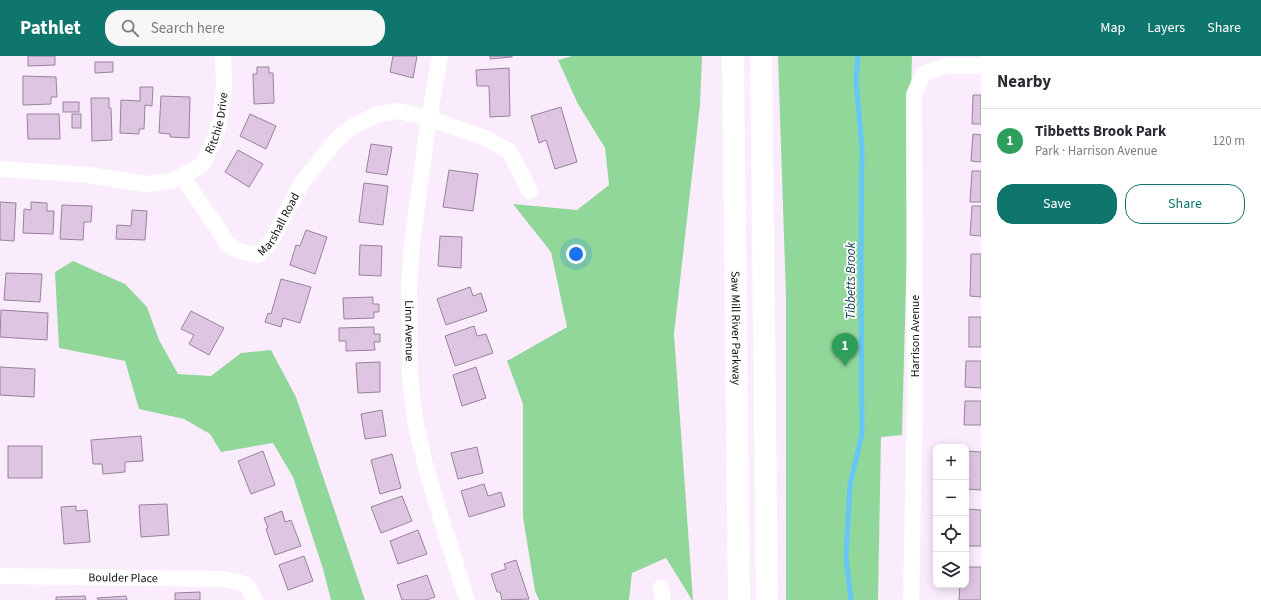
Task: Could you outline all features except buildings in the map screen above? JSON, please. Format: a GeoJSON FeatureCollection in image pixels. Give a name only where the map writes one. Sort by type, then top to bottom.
{"type":"FeatureCollection","features":[{"type":"Feature","properties":{"kind":"highway","name":"Saw Mill River Parkway"},"geometry":{"type":"LineString","coordinates":[[734,56],[739,600]]}},
{"type":"Feature","properties":{"kind":"highway"},"geometry":{"type":"LineString","coordinates":[[761,56],[767,600]]}},
{"type":"Feature","properties":{"kind":"street","name":"Ritchie Drive"},"geometry":{"type":"LineString","coordinates":[[182,176],[202,165],[213,143],[220,120],[224,89],[224,56]]}},
{"type":"Feature","properties":{"kind":"street","name":"Linn Avenue"},"geometry":{"type":"LineString","coordinates":[[440,56],[429,118],[412,243],[409,289],[410,375],[415,421],[425,464],[467,600]]}},
{"type":"Feature","properties":{"kind":"street","name":"Harrison Avenue"},"geometry":{"type":"LineString","coordinates":[[911,600],[915,403],[914,94],[923,74],[945,66],[981,66]]}},
{"type":"Feature","properties":{"kind":"street","name":"Marshall Road"},"geometry":{"type":"LineString","coordinates":[[182,176],[228,244],[239,251],[258,255],[271,242],[301,184],[336,140],[353,126],[379,114],[398,111],[429,118],[486,138],[509,151],[530,191]]}},
{"type":"Feature","properties":{"kind":"street"},"geometry":{"type":"LineString","coordinates":[[0,169],[89,175],[145,184],[171,181],[182,176]]}},
{"type":"Feature","properties":{"kind":"street","name":"Boulder Place"},"geometry":{"type":"LineString","coordinates":[[0,576],[222,579],[246,584],[255,600]]}},
{"type":"Feature","properties":{"kind":"green space"},"geometry":{"type":"Polygon","coordinates":[[[572,56],[702,56],[700,105],[674,334],[693,600],[666,558],[632,573],[629,600],[539,600],[535,591],[523,517],[523,404],[507,361],[567,327],[551,252],[513,204],[577,210],[609,185],[605,148],[578,104],[558,60],[572,56]]]}},
{"type":"Feature","properties":{"kind":"green space"},"geometry":{"type":"Polygon","coordinates":[[[778,56],[912,56],[902,435],[881,437],[878,600],[786,600],[786,297],[778,56]]]}},
{"type":"Feature","properties":{"kind":"green space"},"geometry":{"type":"Polygon","coordinates":[[[73,261],[125,284],[147,307],[159,340],[178,374],[211,376],[241,353],[271,350],[296,397],[365,600],[331,600],[323,569],[293,477],[273,443],[221,452],[210,434],[184,419],[139,409],[125,361],[59,348],[55,272],[73,261]]]}},
{"type":"Feature","properties":{"kind":"waterway","name":"Tibbetts Brook"},"geometry":{"type":"LineString","coordinates":[[851,600],[846,558],[850,485],[862,434],[862,148],[856,80],[858,56]]}},
{"type":"Feature","properties":{"kind":"place","name":"Tibbetts Brook Park"},"geometry":{"type":"Point","coordinates":[845,366]}}]}
